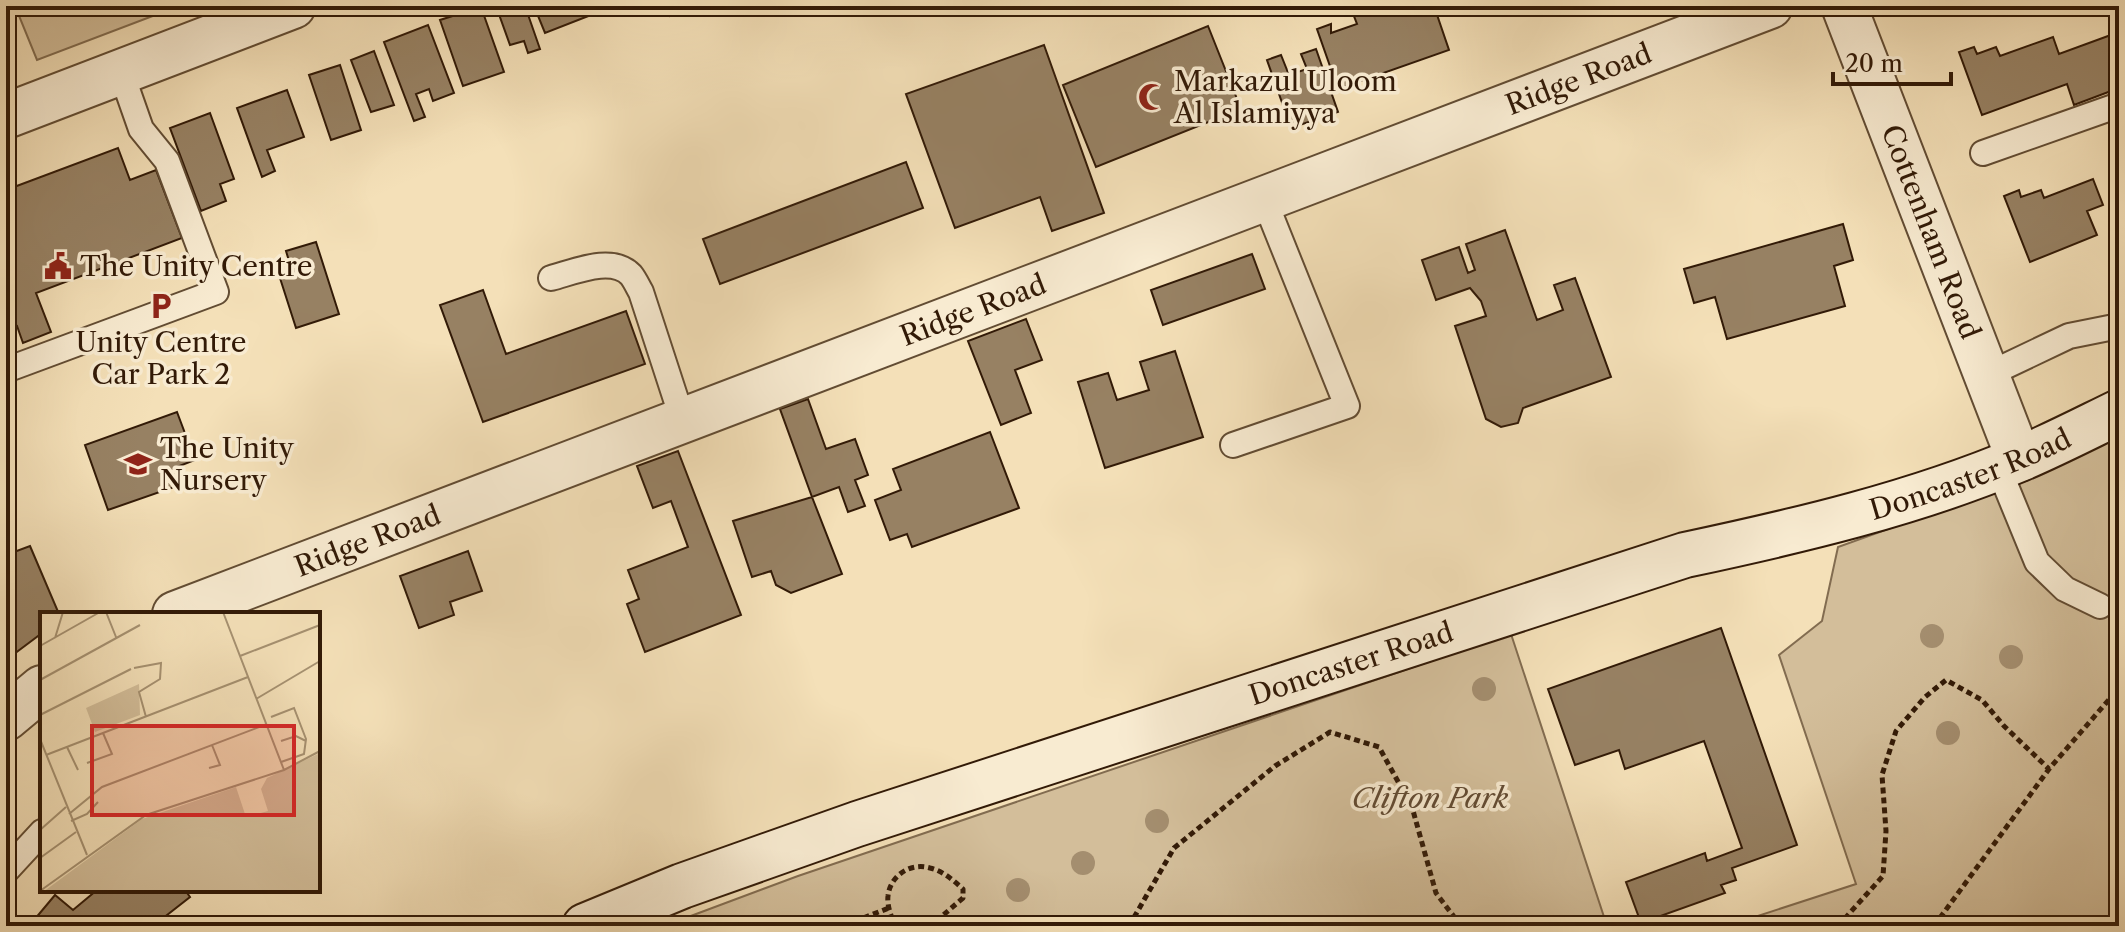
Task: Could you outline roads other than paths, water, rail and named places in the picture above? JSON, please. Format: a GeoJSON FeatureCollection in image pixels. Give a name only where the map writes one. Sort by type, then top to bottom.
{"type":"FeatureCollection","features":[{"type":"Feature","properties":{"kind":"street"},"geometry":{"type":"LineString","coordinates":[[6,116],[293,6]]}},
{"type":"Feature","properties":{"kind":"street","name":"Ridge Road"},"geometry":{"type":"LineString","coordinates":[[180,612],[1770,6]]}},
{"type":"Feature","properties":{"kind":"street","name":"Cottenham Road"},"geometry":{"type":"LineString","coordinates":[[1844,6],[1987,375],[2009,463]]}},
{"type":"Feature","properties":{"kind":"street","name":"Doncaster Road"},"geometry":{"type":"LineString","coordinates":[[585,926],[682,886],[857,824],[1610,579],[1685,555],[1790,533],[1892,504],[2009,463],[2119,412]]}},
{"type":"Feature","properties":{"kind":"street"},"geometry":{"type":"LineString","coordinates":[[6,718],[40,690]]}},
{"type":"Feature","properties":{"kind":"lane"},"geometry":{"type":"LineString","coordinates":[[6,370],[216,292],[167,161],[141,129],[121,72]]}},
{"type":"Feature","properties":{"kind":"lane"},"geometry":{"type":"LineString","coordinates":[[1983,153],[2119,105]]}},
{"type":"Feature","properties":{"kind":"lane"},"geometry":{"type":"LineString","coordinates":[[1233,445],[1347,406],[1264,199]]}},
{"type":"Feature","properties":{"kind":"lane"},"geometry":{"type":"LineString","coordinates":[[551,278],[596,266],[616,266],[631,275],[641,292],[683,421]]}},
{"type":"Feature","properties":{"kind":"lane"},"geometry":{"type":"LineString","coordinates":[[1987,375],[2069,336],[2119,326]]}},
{"type":"Feature","properties":{"kind":"lane"},"geometry":{"type":"LineString","coordinates":[[2009,463],[2037,562],[2065,589],[2100,606]]}},
{"type":"Feature","properties":{"kind":"lane"},"geometry":{"type":"LineString","coordinates":[[6,871],[40,834]]}},
{"type":"Feature","properties":{"kind":"place","name":"Markazul Uloom Al Islamiyya"},"geometry":{"type":"Point","coordinates":[1152,97]}},
{"type":"Feature","properties":{"kind":"place","name":"The Unity Centre"},"geometry":{"type":"Point","coordinates":[58,266]}},
{"type":"Feature","properties":{"kind":"place","name":"Unity Centre Car Park 2"},"geometry":{"type":"Point","coordinates":[161,306]}},
{"type":"Feature","properties":{"kind":"place","name":"The Unity Nursery"},"geometry":{"type":"Point","coordinates":[138,464]}},
{"type":"Feature","properties":{"kind":"park label","name":"Clifton Park"},"geometry":{"type":"Point","coordinates":[1430,798]}}]}
